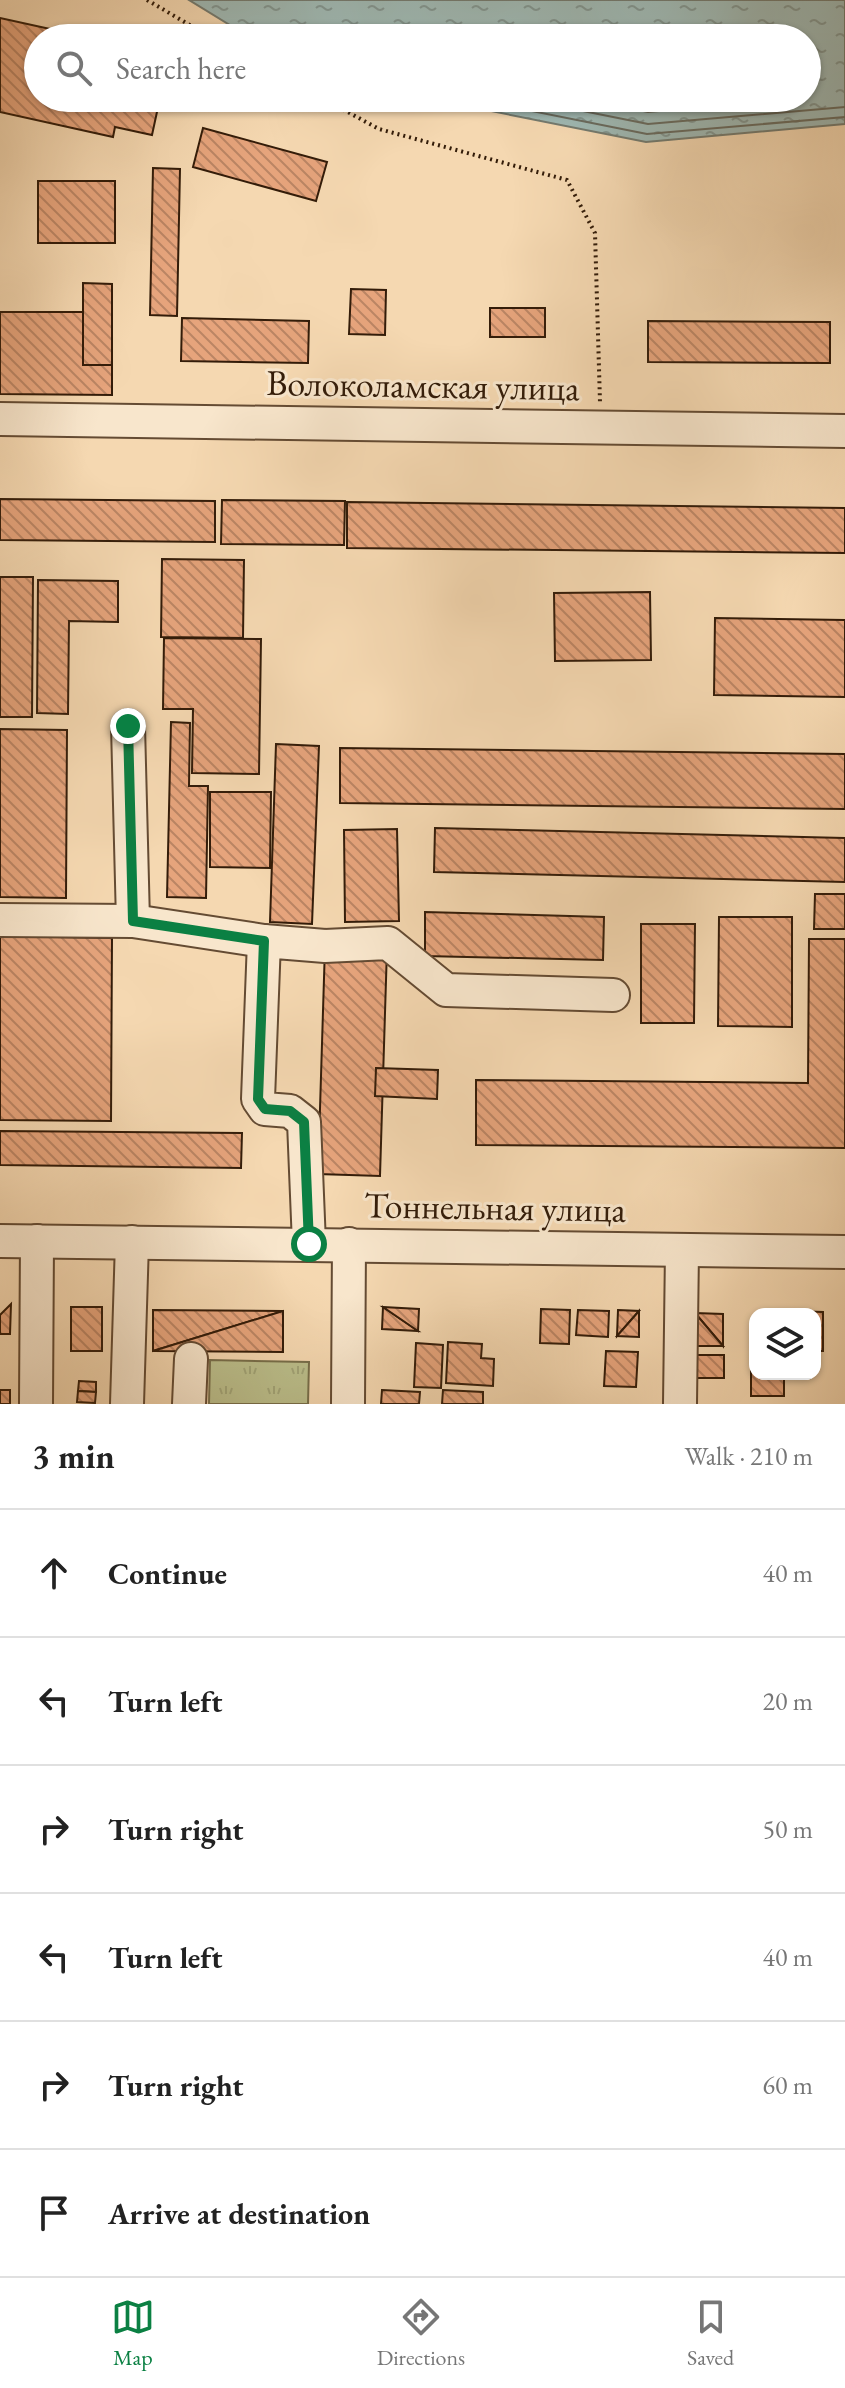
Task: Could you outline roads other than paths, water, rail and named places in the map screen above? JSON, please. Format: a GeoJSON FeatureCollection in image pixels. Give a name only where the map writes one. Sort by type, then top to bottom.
{"type":"FeatureCollection","features":[{"type":"Feature","properties":{"kind":"street","name":"Волоколамская улица"},"geometry":{"type":"LineString","coordinates":[[0,419],[845,431]]}},
{"type":"Feature","properties":{"kind":"street"},"geometry":{"type":"LineString","coordinates":[[128,726],[133,921]]}},
{"type":"Feature","properties":{"kind":"street"},"geometry":{"type":"LineString","coordinates":[[0,920],[133,921],[264,941],[325,946],[388,943],[446,990],[613,995]]}},
{"type":"Feature","properties":{"kind":"street"},"geometry":{"type":"LineString","coordinates":[[264,941],[258,1099],[265,1109],[290,1111],[304,1122],[309,1244]]}},
{"type":"Feature","properties":{"kind":"street","name":"Тоннельная улица"},"geometry":{"type":"LineString","coordinates":[[0,1241],[845,1252]]}},
{"type":"Feature","properties":{"kind":"street"},"geometry":{"type":"LineString","coordinates":[[36,1404],[37,1241]]}},
{"type":"Feature","properties":{"kind":"street"},"geometry":{"type":"LineString","coordinates":[[127,1404],[132,1242]]}},
{"type":"Feature","properties":{"kind":"street"},"geometry":{"type":"LineString","coordinates":[[348,1404],[349,1244]]}},
{"type":"Feature","properties":{"kind":"street"},"geometry":{"type":"LineString","coordinates":[[680,1404],[682,1250]]}},
{"type":"Feature","properties":{"kind":"street"},"geometry":{"type":"LineString","coordinates":[[189,1404],[191,1359]]}},
{"type":"Feature","properties":{"kind":"water"},"geometry":{"type":"Polygon","coordinates":[[[189,0],[845,0],[845,124],[646,142],[496,112],[821,112],[821,24],[228,24],[189,0]]]}}]}
